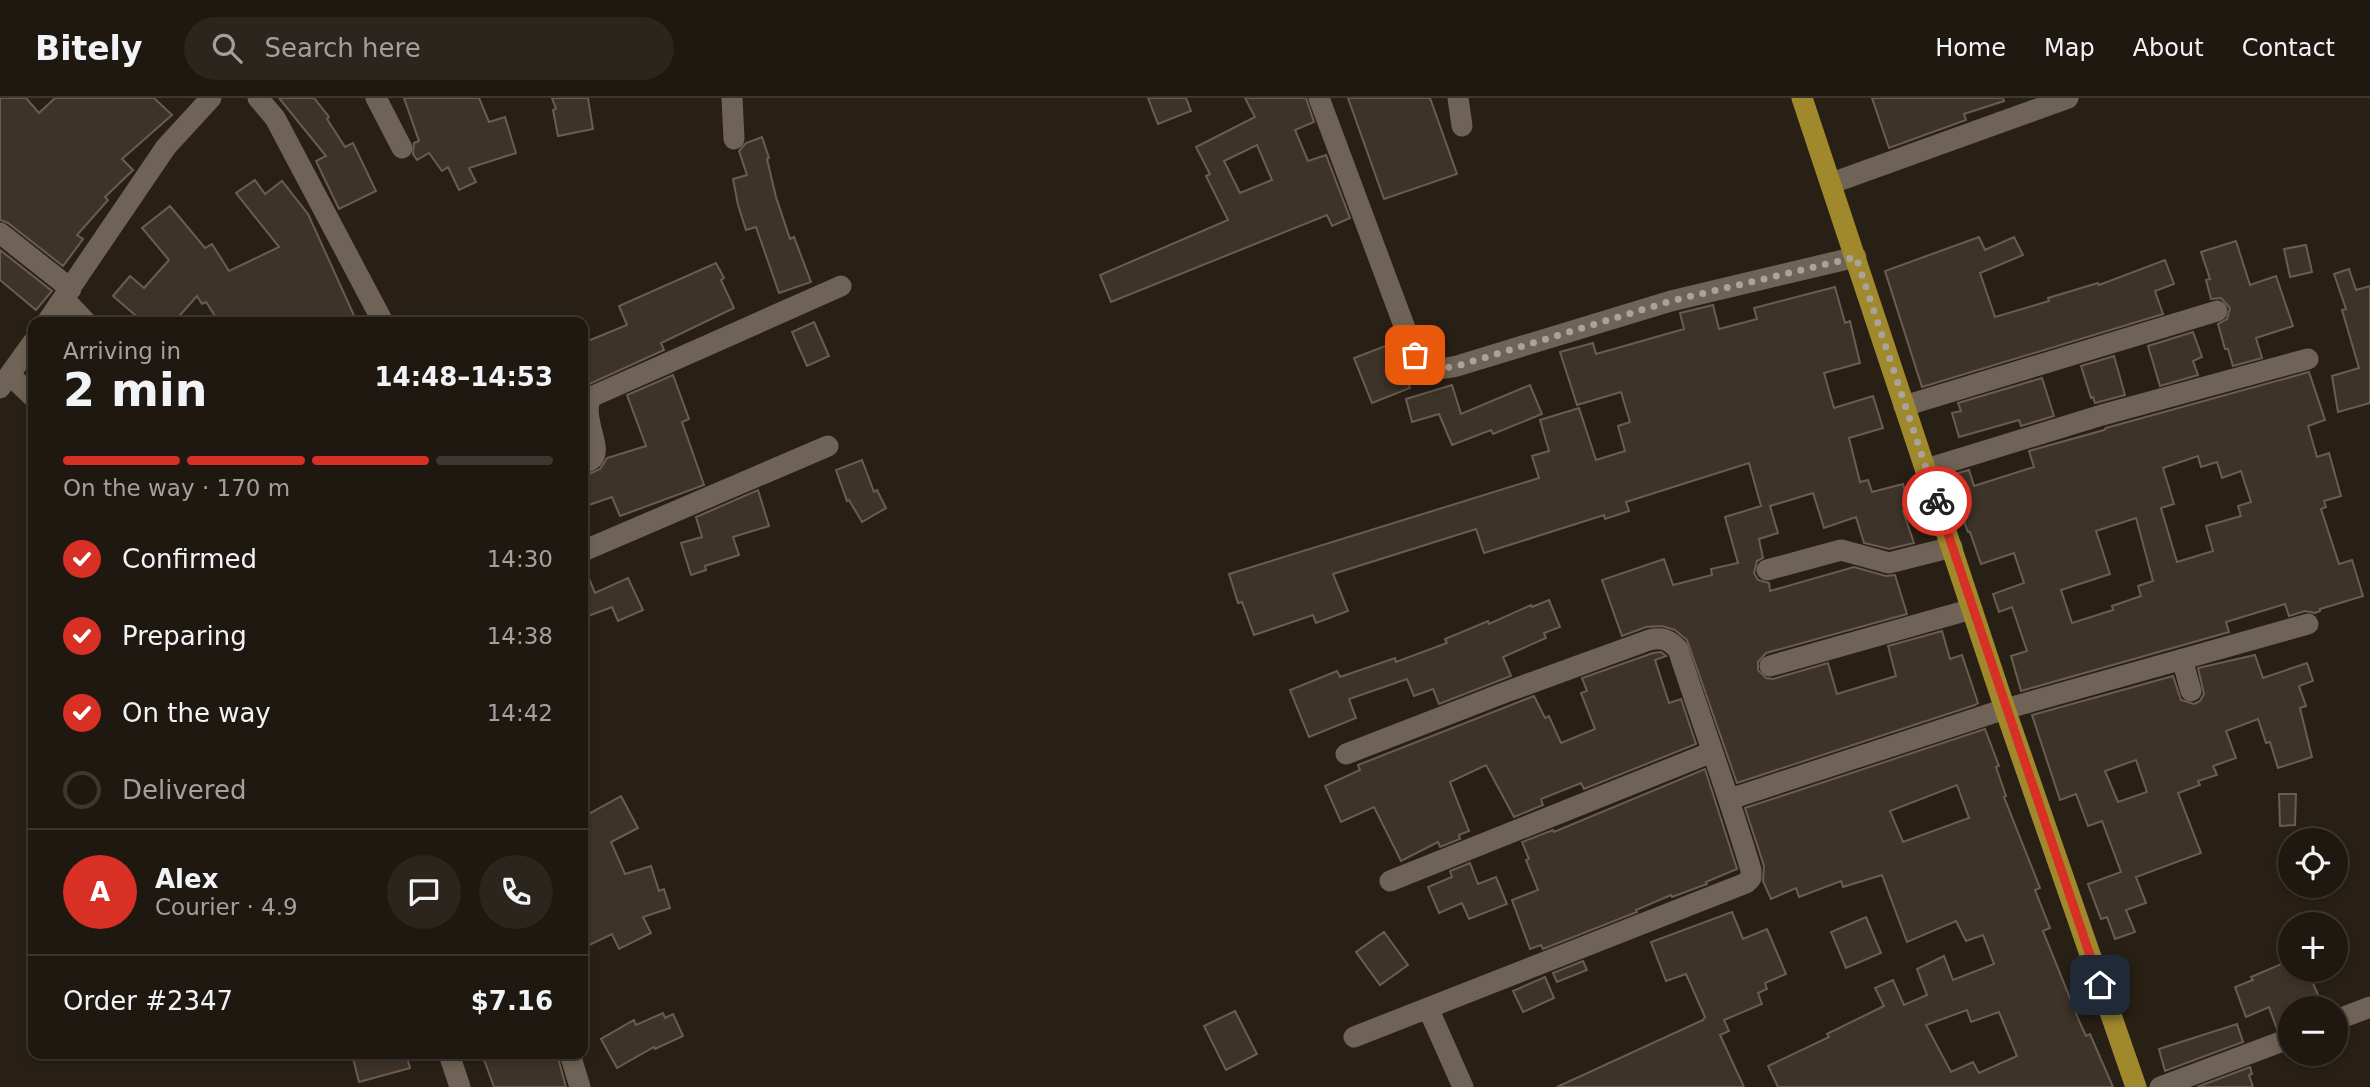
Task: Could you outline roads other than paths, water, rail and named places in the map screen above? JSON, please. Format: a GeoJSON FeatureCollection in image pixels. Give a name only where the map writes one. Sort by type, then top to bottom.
{"type":"FeatureCollection","features":[{"type":"Feature","properties":{"kind":"main road"},"geometry":{"type":"LineString","coordinates":[[1802,98],[2005,709],[2136,1087]]}},
{"type":"Feature","properties":{"kind":"street"},"geometry":{"type":"LineString","coordinates":[[51,317],[166,147],[211,98]]}},
{"type":"Feature","properties":{"kind":"street"},"geometry":{"type":"LineString","coordinates":[[258,98],[275,118],[380,317]]}},
{"type":"Feature","properties":{"kind":"street"},"geometry":{"type":"LineString","coordinates":[[376,98],[402,148]]}},
{"type":"Feature","properties":{"kind":"street"},"geometry":{"type":"LineString","coordinates":[[732,98],[734,139]]}},
{"type":"Feature","properties":{"kind":"street"},"geometry":{"type":"LineString","coordinates":[[1319,98],[1415,355],[1424,365],[1439,369],[1457,366],[1671,301],[1856,257]]}},
{"type":"Feature","properties":{"kind":"street"},"geometry":{"type":"LineString","coordinates":[[1458,98],[1462,126]]}},
{"type":"Feature","properties":{"kind":"street"},"geometry":{"type":"LineString","coordinates":[[1832,183],[2068,98]]}},
{"type":"Feature","properties":{"kind":"street"},"geometry":{"type":"LineString","coordinates":[[0,233],[67,294],[83,317]]}},
{"type":"Feature","properties":{"kind":"street"},"geometry":{"type":"LineString","coordinates":[[588,402],[591,397],[841,286]]}},
{"type":"Feature","properties":{"kind":"street"},"geometry":{"type":"LineString","coordinates":[[1905,406],[2217,311]]}},
{"type":"Feature","properties":{"kind":"street"},"geometry":{"type":"LineString","coordinates":[[28,349],[5,382],[28,394]]}},
{"type":"Feature","properties":{"kind":"street"},"geometry":{"type":"LineString","coordinates":[[1926,469],[2102,415],[2308,359]]}},
{"type":"Feature","properties":{"kind":"street"},"geometry":{"type":"LineString","coordinates":[[588,419],[596,448],[593,458],[588,461]]}},
{"type":"Feature","properties":{"kind":"street"},"geometry":{"type":"LineString","coordinates":[[588,549],[828,446]]}},
{"type":"Feature","properties":{"kind":"street"},"geometry":{"type":"LineString","coordinates":[[1767,570],[1841,550],[1889,563],[1952,547]]}},
{"type":"Feature","properties":{"kind":"street"},"geometry":{"type":"LineString","coordinates":[[1770,666],[1972,609]]}},
{"type":"Feature","properties":{"kind":"street"},"geometry":{"type":"LineString","coordinates":[[1730,799],[2005,709],[2308,624]]}},
{"type":"Feature","properties":{"kind":"street"},"geometry":{"type":"LineString","coordinates":[[1346,754],[1506,692],[1658,638],[1669,640],[1678,649],[1730,799],[1751,870],[1751,878],[1746,883],[1354,1037]]}},
{"type":"Feature","properties":{"kind":"street"},"geometry":{"type":"LineString","coordinates":[[2182,659],[2191,691]]}},
{"type":"Feature","properties":{"kind":"street"},"geometry":{"type":"LineString","coordinates":[[1390,881],[1712,752]]}},
{"type":"Feature","properties":{"kind":"street"},"geometry":{"type":"LineString","coordinates":[[2348,1015],[2370,1007]]}},
{"type":"Feature","properties":{"kind":"street"},"geometry":{"type":"LineString","coordinates":[[1428,1008],[1463,1087]]}},
{"type":"Feature","properties":{"kind":"street"},"geometry":{"type":"LineString","coordinates":[[2160,1087],[2278,1043]]}},
{"type":"Feature","properties":{"kind":"street"},"geometry":{"type":"LineString","coordinates":[[451,1059],[460,1087]]}},
{"type":"Feature","properties":{"kind":"street"},"geometry":{"type":"LineString","coordinates":[[572,1059],[580,1087]]}}]}
